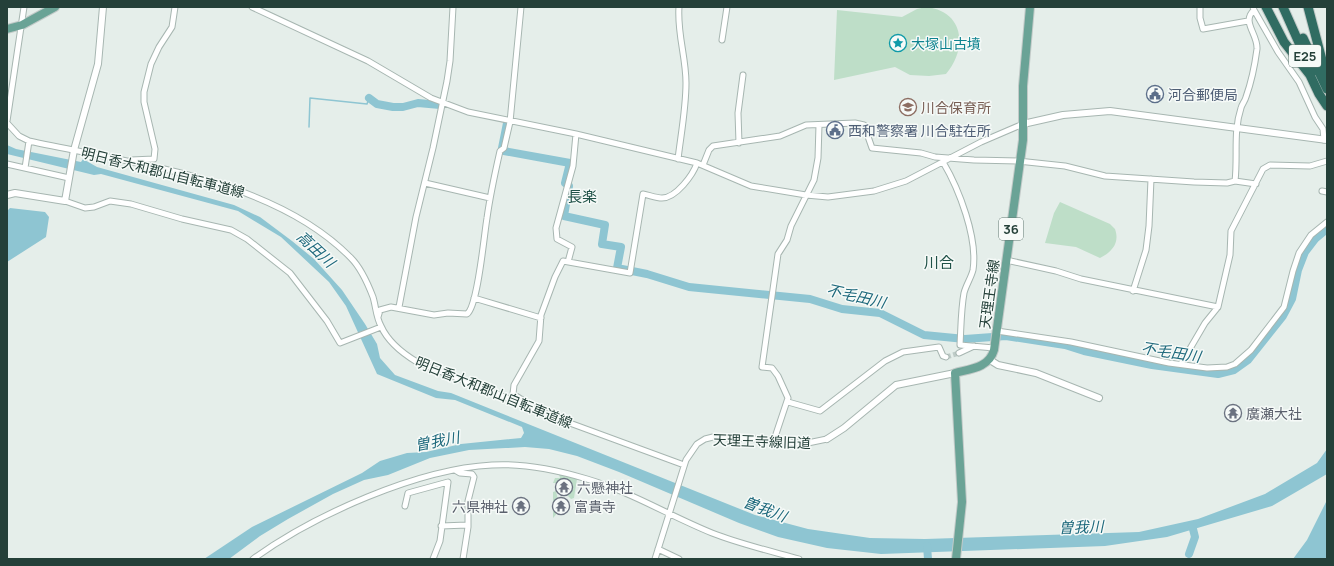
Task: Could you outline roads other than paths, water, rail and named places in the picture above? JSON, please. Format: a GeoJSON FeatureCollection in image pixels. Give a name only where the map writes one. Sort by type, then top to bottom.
{"type":"FeatureCollection","features":[{"type":"Feature","properties":{"kind":"highway"},"geometry":{"type":"LineString","coordinates":[[1266,7],[1284,42],[1310,75],[1319,94],[1327,105]]}},
{"type":"Feature","properties":{"kind":"highway","name":"E25"},"geometry":{"type":"LineString","coordinates":[[1283,7],[1327,105]]}},
{"type":"Feature","properties":{"kind":"highway","name":"E25"},"geometry":{"type":"LineString","coordinates":[[1290,7],[1327,89]]}},
{"type":"Feature","properties":{"kind":"highway"},"geometry":{"type":"LineString","coordinates":[[1308,7],[1327,79]]}},
{"type":"Feature","properties":{"kind":"main road"},"geometry":{"type":"LineString","coordinates":[[7,29],[22,25],[55,7]]}},
{"type":"Feature","properties":{"kind":"main road","name":"天理王寺線"},"geometry":{"type":"LineString","coordinates":[[990,360],[996,338],[1020,161],[1023,124],[1023,86],[1030,7]]}},
{"type":"Feature","properties":{"kind":"main road"},"geometry":{"type":"LineString","coordinates":[[956,559],[960,522],[961,477],[955,372],[974,368],[990,360]]}},
{"type":"Feature","properties":{"kind":"street"},"geometry":{"type":"LineString","coordinates":[[24,7],[7,122],[19,136],[29,143],[74,151],[98,64],[103,7]]}},
{"type":"Feature","properties":{"kind":"street"},"geometry":{"type":"LineString","coordinates":[[121,159],[154,159],[155,149],[144,102],[144,92],[151,64],[158,47],[172,27],[175,7]]}},
{"type":"Feature","properties":{"kind":"street"},"geometry":{"type":"LineString","coordinates":[[252,7],[368,61],[421,93],[474,114],[508,122],[576,134],[700,164],[751,186],[806,196],[828,197],[874,191],[906,181],[1004,131],[1023,124],[1063,115],[1110,111],[1237,129],[1325,140],[1323,129],[1315,117],[1299,82],[1278,52],[1254,8],[1249,14],[1248,21],[1255,36],[1257,47],[1246,97],[1241,107],[1237,129],[1235,181]]}},
{"type":"Feature","properties":{"kind":"street"},"geometry":{"type":"LineString","coordinates":[[399,307],[416,217],[443,103],[450,61],[453,7]]}},
{"type":"Feature","properties":{"kind":"street"},"geometry":{"type":"LineString","coordinates":[[378,317],[380,310],[388,307],[399,307],[434,315],[448,313],[467,314],[470,312],[474,298],[490,198],[503,149],[508,122],[521,7]]}},
{"type":"Feature","properties":{"kind":"street"},"geometry":{"type":"LineString","coordinates":[[678,159],[686,84],[685,64],[678,23],[679,7]]}},
{"type":"Feature","properties":{"kind":"street"},"geometry":{"type":"LineString","coordinates":[[722,40],[727,7]]}},
{"type":"Feature","properties":{"kind":"street"},"geometry":{"type":"LineString","coordinates":[[1200,7],[1200,18],[1203,29],[1248,21]]}},
{"type":"Feature","properties":{"kind":"street"},"geometry":{"type":"LineString","coordinates":[[739,143],[738,113],[743,75]]}},
{"type":"Feature","properties":{"kind":"street"},"geometry":{"type":"LineString","coordinates":[[541,412],[513,394],[514,385],[539,341],[541,318],[555,277],[564,261],[630,273],[643,194],[663,198],[679,189],[693,174],[713,146],[780,136],[806,125],[856,123],[864,125],[872,148],[951,158],[1020,161],[1065,166],[1105,176],[1151,180],[1227,183],[1235,181],[1256,184]]}},
{"type":"Feature","properties":{"kind":"street"},"geometry":{"type":"LineString","coordinates":[[774,440],[788,402],[787,394],[778,376],[772,368],[762,366],[773,284],[778,254],[787,240],[791,226],[814,180],[818,158],[819,125]]}},
{"type":"Feature","properties":{"kind":"street"},"geometry":{"type":"LineString","coordinates":[[568,262],[572,247],[557,239],[556,228],[573,166],[576,134]]}},
{"type":"Feature","properties":{"kind":"street"},"geometry":{"type":"LineString","coordinates":[[25,166],[29,143]]}},
{"type":"Feature","properties":{"kind":"street","name":"明日香大和郡山自転車道線"},"geometry":{"type":"LineString","coordinates":[[64,201],[74,151],[121,159],[247,193],[298,217],[328,237],[352,259],[366,281],[378,317],[380,328],[393,344],[417,362],[541,412],[684,465]]}},
{"type":"Feature","properties":{"kind":"street"},"geometry":{"type":"LineString","coordinates":[[1181,364],[1205,323],[1218,307],[1230,255],[1231,231],[1263,169],[1267,166],[1310,166],[1327,161]]}},
{"type":"Feature","properties":{"kind":"street"},"geometry":{"type":"LineString","coordinates":[[942,162],[954,182],[959,194],[972,243],[973,271],[964,292],[960,345],[974,346]]}},
{"type":"Feature","properties":{"kind":"street"},"geometry":{"type":"LineString","coordinates":[[7,164],[25,166],[69,176]]}},
{"type":"Feature","properties":{"kind":"street"},"geometry":{"type":"LineString","coordinates":[[1133,291],[1146,250],[1149,226],[1151,180]]}},
{"type":"Feature","properties":{"kind":"street"},"geometry":{"type":"LineString","coordinates":[[425,183],[490,198]]}},
{"type":"Feature","properties":{"kind":"street"},"geometry":{"type":"LineString","coordinates":[[7,195],[14,193],[64,201],[84,208],[94,207],[110,201],[131,204],[182,219],[231,230],[247,239],[290,273],[327,321],[340,343],[380,328]]}},
{"type":"Feature","properties":{"kind":"street"},"geometry":{"type":"LineString","coordinates":[[959,353],[996,338],[1041,337],[1146,359],[1181,364],[1220,369],[1235,364],[1251,350],[1284,307],[1293,271],[1305,243],[1311,235],[1327,222]]}},
{"type":"Feature","properties":{"kind":"street"},"geometry":{"type":"LineString","coordinates":[[1006,260],[1133,291],[1167,296],[1218,307]]}},
{"type":"Feature","properties":{"kind":"street"},"geometry":{"type":"LineString","coordinates":[[474,298],[541,318]]}},
{"type":"Feature","properties":{"kind":"street"},"geometry":{"type":"LineString","coordinates":[[788,402],[820,410],[885,360],[903,352],[939,347],[943,356],[946,357]]}},
{"type":"Feature","properties":{"kind":"street"},"geometry":{"type":"LineString","coordinates":[[990,360],[998,365],[1036,374],[1099,398]]}},
{"type":"Feature","properties":{"kind":"street","name":"天理王寺線旧道"},"geometry":{"type":"LineString","coordinates":[[655,559],[684,465],[694,447],[709,438],[774,440],[808,444],[827,439],[844,428],[896,384],[955,372]]}},
{"type":"Feature","properties":{"kind":"street"},"geometry":{"type":"LineString","coordinates":[[253,559],[287,537],[366,498],[422,478],[455,470],[499,465],[547,469],[603,485],[670,511],[715,534],[798,559]]}},
{"type":"Feature","properties":{"kind":"street"},"geometry":{"type":"LineString","coordinates":[[455,470],[460,473],[472,474],[474,477],[468,501],[463,559]]}},
{"type":"Feature","properties":{"kind":"street"},"geometry":{"type":"LineString","coordinates":[[405,506],[408,493],[448,482],[440,541],[433,559]]}},
{"type":"Feature","properties":{"kind":"street"},"geometry":{"type":"LineString","coordinates":[[442,526],[467,525]]}},
{"type":"Feature","properties":{"kind":"street"},"geometry":{"type":"LineString","coordinates":[[658,549],[679,559]]}},
{"type":"Feature","properties":{"kind":"water"},"geometry":{"type":"Polygon","coordinates":[[[7,145],[16,149],[81,162],[83,159],[97,167],[234,205],[260,217],[314,259],[342,290],[377,344],[380,358],[395,375],[438,391],[451,393],[755,515],[808,529],[870,538],[925,539],[1139,532],[1198,519],[1265,494],[1317,463],[1327,449],[1327,474],[1272,506],[1167,537],[1105,546],[881,554],[827,548],[778,537],[739,523],[619,472],[577,456],[549,449],[525,447],[469,450],[430,458],[388,475],[364,480],[333,494],[288,519],[260,536],[229,559],[204,559],[252,527],[362,473],[380,461],[407,453],[426,452],[461,444],[521,438],[524,433],[522,427],[455,400],[436,398],[377,374],[346,306],[329,282],[281,237],[238,211],[101,174],[94,175],[7,154],[7,145]]]}},
{"type":"Feature","properties":{"kind":"water"},"geometry":{"type":"Polygon","coordinates":[[[10,208],[45,212],[49,217],[46,237],[7,262],[7,211],[10,208]]]}},
{"type":"Feature","properties":{"kind":"water"},"geometry":{"type":"Polygon","coordinates":[[[1327,500],[1327,556],[1325,559],[1293,559],[1307,540],[1327,500]]]}},
{"type":"Feature","properties":{"kind":"waterway"},"geometry":{"type":"LineString","coordinates":[[309,127],[310,98],[367,104],[369,98]]}},
{"type":"Feature","properties":{"kind":"waterway","name":"不毛田川"},"geometry":{"type":"LineString","coordinates":[[369,98],[377,104],[393,107],[403,107],[418,103],[440,105]]}},
{"type":"Feature","properties":{"kind":"waterway","name":"不毛田川"},"geometry":{"type":"LineString","coordinates":[[507,123],[502,148],[504,151],[570,163],[565,183],[569,186],[564,216],[605,225],[602,244],[621,247],[617,268],[647,274],[689,287],[810,299],[842,309],[880,313],[924,335],[965,339],[1006,336],[1065,345],[1084,351],[1152,365],[1218,374],[1234,370],[1248,360],[1283,316],[1292,299],[1298,270],[1305,252],[1315,239],[1327,229]]}},
{"type":"Feature","properties":{"kind":"waterway"},"geometry":{"type":"LineString","coordinates":[[1189,554],[1195,537],[1192,525]]}},
{"type":"Feature","properties":{"kind":"waterway"},"geometry":{"type":"LineString","coordinates":[[927,546],[928,559]]}},
{"type":"Feature","properties":{"kind":"tunnel"},"geometry":{"type":"LineString","coordinates":[[946,357],[959,353]]}},
{"type":"Feature","properties":{"kind":"place","name":"大塚山古墳"},"geometry":{"type":"Point","coordinates":[898,43]}},
{"type":"Feature","properties":{"kind":"place","name":"河合郵便局"},"geometry":{"type":"Point","coordinates":[1155,94]}},
{"type":"Feature","properties":{"kind":"place","name":"川合保育所"},"geometry":{"type":"Point","coordinates":[908,107]}},
{"type":"Feature","properties":{"kind":"place","name":"西和警察署 川合駐在所"},"geometry":{"type":"Point","coordinates":[835,130]}},
{"type":"Feature","properties":{"kind":"place","name":"廣瀬大社"},"geometry":{"type":"Point","coordinates":[1233,413]}},
{"type":"Feature","properties":{"kind":"place","name":"六懸神社"},"geometry":{"type":"Point","coordinates":[564,487]}},
{"type":"Feature","properties":{"kind":"place","name":"六県神社"},"geometry":{"type":"Point","coordinates":[521,506]}},
{"type":"Feature","properties":{"kind":"place","name":"富貴寺"},"geometry":{"type":"Point","coordinates":[561,506]}},
{"type":"Feature","properties":{"kind":"district","name":"長楽"},"geometry":{"type":"Point","coordinates":[582,196]}},
{"type":"Feature","properties":{"kind":"district","name":"川合"},"geometry":{"type":"Point","coordinates":[939,262]}},
{"type":"Feature","properties":{"kind":"water label","name":"高田川"},"geometry":{"type":"Point","coordinates":[316,249]}},
{"type":"Feature","properties":{"kind":"water label","name":"曽我川"},"geometry":{"type":"Point","coordinates":[437,441]}},
{"type":"Feature","properties":{"kind":"water label","name":"曽我川"},"geometry":{"type":"Point","coordinates":[765,509]}},
{"type":"Feature","properties":{"kind":"water label","name":"曽我川"},"geometry":{"type":"Point","coordinates":[1081,527]}}]}
